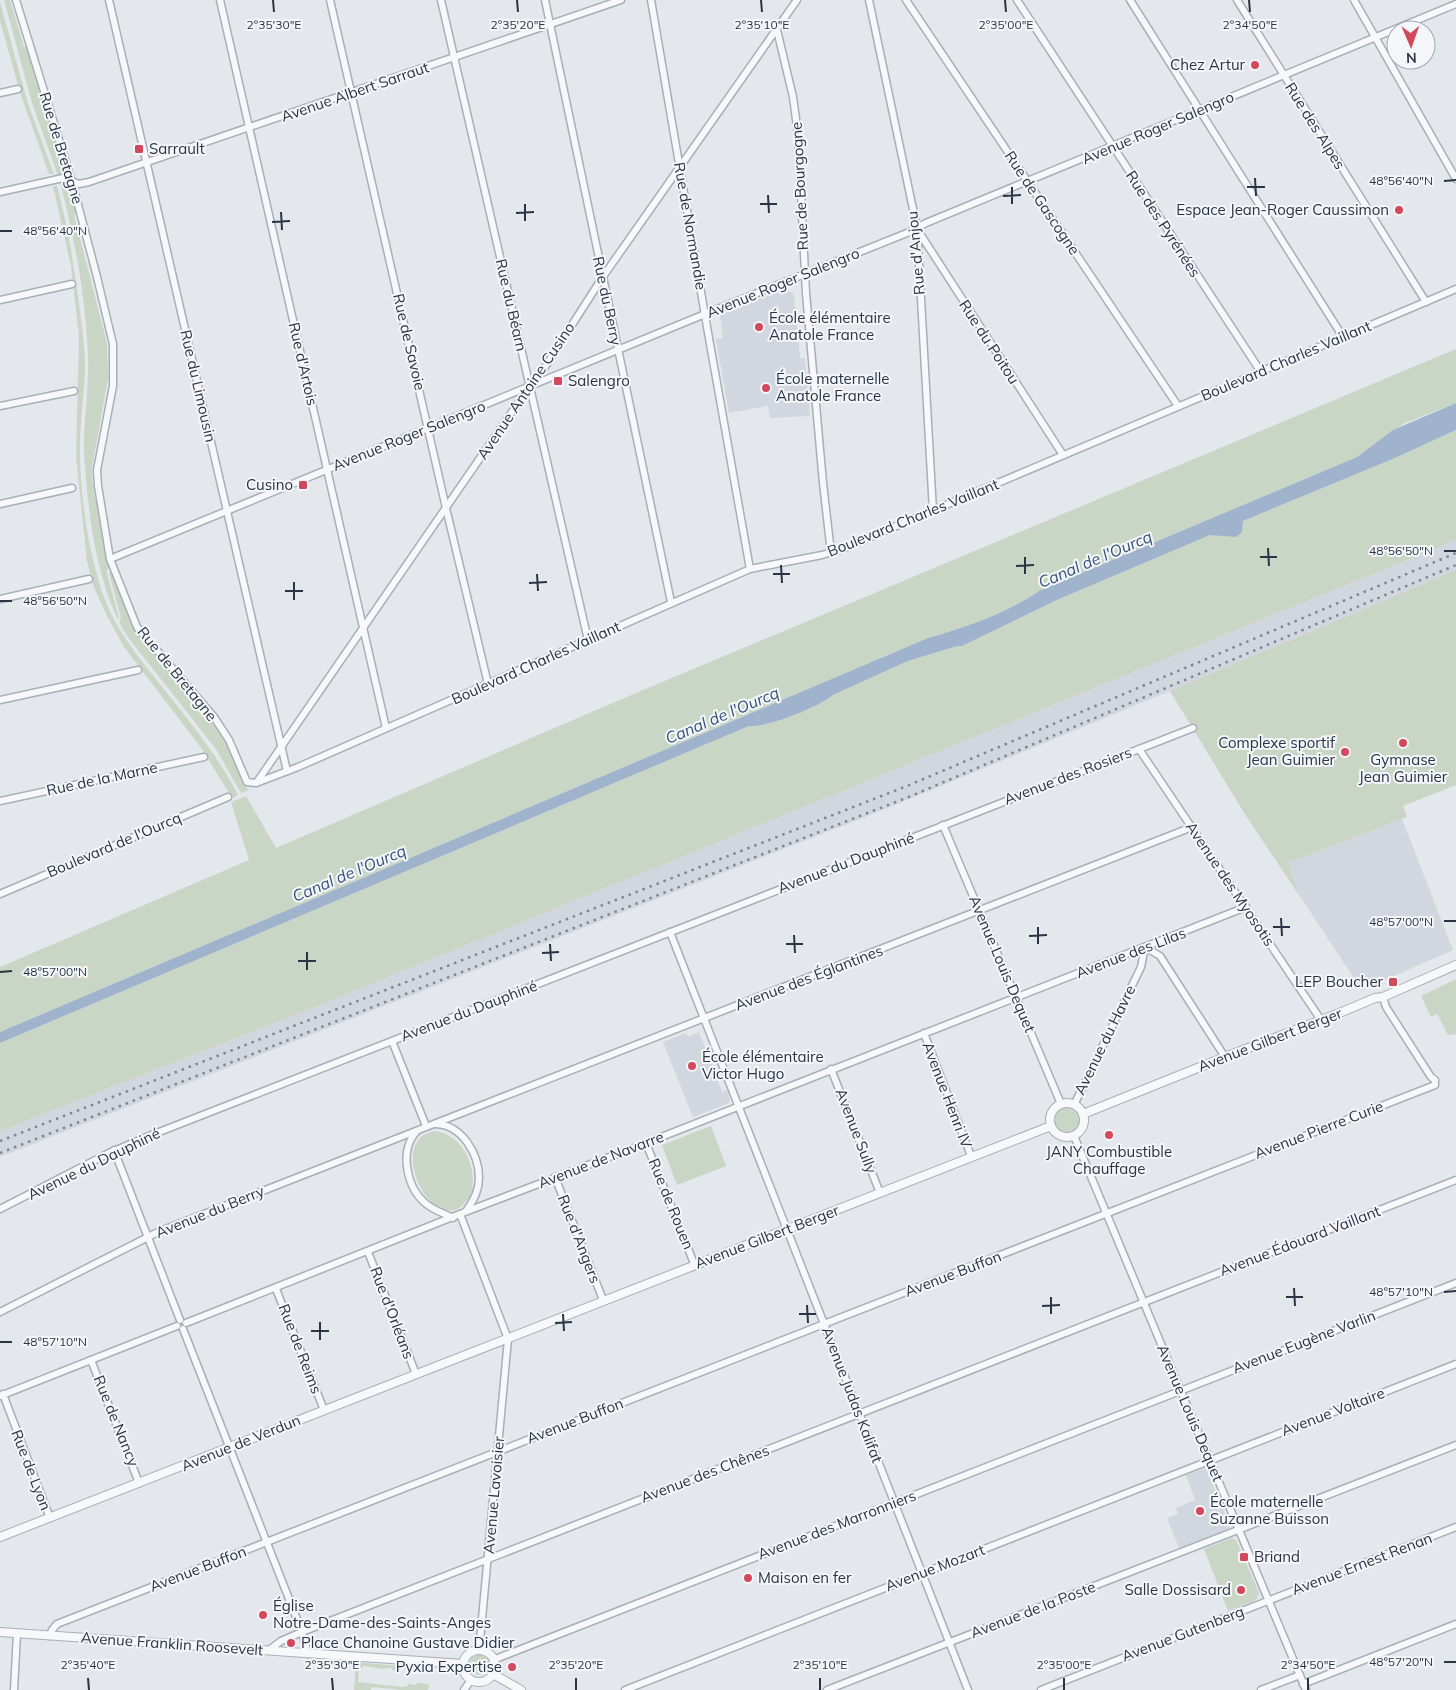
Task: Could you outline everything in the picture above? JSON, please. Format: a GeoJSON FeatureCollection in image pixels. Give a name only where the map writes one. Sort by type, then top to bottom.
{"type":"FeatureCollection","features":[{"type":"Feature","properties":{"kind":"street","name":"Rue de Bretagne"},"geometry":{"type":"LineString","coordinates":[[16,0],[72,182],[113,344],[113,386],[97,470],[110,559],[137,627],[214,717],[229,740],[247,782],[256,783]]}},
{"type":"Feature","properties":{"kind":"street","name":"Rue du Limousin"},"geometry":{"type":"LineString","coordinates":[[110,0],[226,512],[287,771]]}},
{"type":"Feature","properties":{"kind":"street","name":"Rue d'Artois"},"geometry":{"type":"LineString","coordinates":[[220,0],[386,728]]}},
{"type":"Feature","properties":{"kind":"street","name":"Rue de Savoie"},"geometry":{"type":"LineString","coordinates":[[330,0],[488,684]]}},
{"type":"Feature","properties":{"kind":"street","name":"Rue du Béarn"},"geometry":{"type":"LineString","coordinates":[[441,0],[588,640]]}},
{"type":"Feature","properties":{"kind":"street","name":"Rue du Berry"},"geometry":{"type":"LineString","coordinates":[[545,0],[671,602]]}},
{"type":"Feature","properties":{"kind":"street","name":"Avenue Albert Sarraut"},"geometry":{"type":"LineString","coordinates":[[0,192],[63,178],[79,184],[89,182],[147,164],[621,0]]}},
{"type":"Feature","properties":{"kind":"street","name":"Rue de Normandie"},"geometry":{"type":"LineString","coordinates":[[651,0],[750,569]]}},
{"type":"Feature","properties":{"kind":"street","name":"Avenue Antoine Cusino"},"geometry":{"type":"LineString","coordinates":[[256,783],[529,387],[545,367],[602,278],[797,0]]}},
{"type":"Feature","properties":{"kind":"street","name":"Rue d'Anjou"},"geometry":{"type":"LineString","coordinates":[[869,0],[916,228],[933,511]]}},
{"type":"Feature","properties":{"kind":"street","name":"Rue de Gascogne"},"geometry":{"type":"LineString","coordinates":[[906,0],[1178,406]]}},
{"type":"Feature","properties":{"kind":"street","name":"Rue des Pyrénées"},"geometry":{"type":"LineString","coordinates":[[1017,0],[1261,372]]}},
{"type":"Feature","properties":{"kind":"street"},"geometry":{"type":"LineString","coordinates":[[1130,0],[1198,111],[1343,337]]}},
{"type":"Feature","properties":{"kind":"street","name":"Rue des Alpes"},"geometry":{"type":"LineString","coordinates":[[1237,0],[1426,302]]}},
{"type":"Feature","properties":{"kind":"street"},"geometry":{"type":"LineString","coordinates":[[1354,0],[1456,179]]}},
{"type":"Feature","properties":{"kind":"street","name":"Avenue Roger Salengro"},"geometry":{"type":"LineString","coordinates":[[110,559],[1456,4]]}},
{"type":"Feature","properties":{"kind":"street","name":"Rue de Bourgogne"},"geometry":{"type":"LineString","coordinates":[[777,30],[793,97],[798,134],[805,274],[822,483],[831,553]]}},
{"type":"Feature","properties":{"kind":"street"},"geometry":{"type":"LineString","coordinates":[[0,93],[18,89]]}},
{"type":"Feature","properties":{"kind":"street","name":"Rue du Poitou"},"geometry":{"type":"LineString","coordinates":[[916,228],[1063,454]]}},
{"type":"Feature","properties":{"kind":"street"},"geometry":{"type":"LineString","coordinates":[[0,300],[72,284]]}},
{"type":"Feature","properties":{"kind":"street","name":"Boulevard Charles Vaillant"},"geometry":{"type":"LineString","coordinates":[[256,783],[750,569],[831,553],[1456,289]]}},
{"type":"Feature","properties":{"kind":"street"},"geometry":{"type":"LineString","coordinates":[[0,406],[74,391]]}},
{"type":"Feature","properties":{"kind":"street"},"geometry":{"type":"LineString","coordinates":[[0,504],[72,488]]}},
{"type":"Feature","properties":{"kind":"street"},"geometry":{"type":"LineString","coordinates":[[0,599],[89,579]]}},
{"type":"Feature","properties":{"kind":"street"},"geometry":{"type":"LineString","coordinates":[[0,700],[138,670]]}},
{"type":"Feature","properties":{"kind":"street","name":"Avenue des Rosiers"},"geometry":{"type":"LineString","coordinates":[[943,825],[1193,728]]}},
{"type":"Feature","properties":{"kind":"street","name":"Avenue des Myosotis"},"geometry":{"type":"LineString","coordinates":[[1139,748],[1321,1020]]}},
{"type":"Feature","properties":{"kind":"street","name":"Rue de la Marne"},"geometry":{"type":"LineString","coordinates":[[0,801],[204,757]]}},
{"type":"Feature","properties":{"kind":"street","name":"Boulevard de l'Ourcq"},"geometry":{"type":"LineString","coordinates":[[0,894],[228,797]]}},
{"type":"Feature","properties":{"kind":"street","name":"Avenue Louis Dequet"},"geometry":{"type":"LineString","coordinates":[[943,825],[1061,1104]]}},
{"type":"Feature","properties":{"kind":"street","name":"Avenue du Dauphiné"},"geometry":{"type":"LineString","coordinates":[[0,1209],[114,1150],[943,825]]}},
{"type":"Feature","properties":{"kind":"street","name":"Avenue des Églantines"},"geometry":{"type":"LineString","coordinates":[[430,1125],[1192,827]]}},
{"type":"Feature","properties":{"kind":"street","name":"Avenue des Lilas"},"geometry":{"type":"LineString","coordinates":[[1016,997],[1246,908]]}},
{"type":"Feature","properties":{"kind":"street","name":"Avenue Judas Kalifat"},"geometry":{"type":"LineString","coordinates":[[670,932],[968,1690]]}},
{"type":"Feature","properties":{"kind":"street"},"geometry":{"type":"LineString","coordinates":[[1145,947],[1160,956],[1225,1057]]}},
{"type":"Feature","properties":{"kind":"street","name":"Avenue du Havre"},"geometry":{"type":"LineString","coordinates":[[1074,1104],[1140,967],[1145,947]]}},
{"type":"Feature","properties":{"kind":"street","name":"Avenue Gilbert Berger"},"geometry":{"type":"LineString","coordinates":[[1083,1114],[1375,998],[1382,997],[1456,965]]}},
{"type":"Feature","properties":{"kind":"street","name":"Avenue de Navarre"},"geometry":{"type":"LineString","coordinates":[[1,1395],[1016,997]]}},
{"type":"Feature","properties":{"kind":"street","name":"Avenue Pierre Curie"},"geometry":{"type":"LineString","coordinates":[[1106,1214],[1435,1085],[1435,1080],[1431,1077],[1392,1016],[1382,997]]}},
{"type":"Feature","properties":{"kind":"street","name":"Avenue Henri IV"},"geometry":{"type":"LineString","coordinates":[[924,1033],[971,1156]]}},
{"type":"Feature","properties":{"kind":"street"},"geometry":{"type":"LineString","coordinates":[[392,1041],[430,1125],[444,1124],[452,1128],[462,1136],[473,1152],[479,1180],[474,1200],[462,1213],[508,1339]]}},
{"type":"Feature","properties":{"kind":"street","name":"Avenue Sully"},"geometry":{"type":"LineString","coordinates":[[832,1069],[880,1193]]}},
{"type":"Feature","properties":{"kind":"street"},"geometry":{"type":"LineString","coordinates":[[1061,1104],[1074,1104],[1083,1114],[1083,1127],[1081,1131],[1068,1138],[1058,1135],[1051,1126],[1050,1116],[1056,1107],[1061,1104]]}},
{"type":"Feature","properties":{"kind":"street","name":"Avenue du Berry"},"geometry":{"type":"LineString","coordinates":[[0,1312],[147,1237],[430,1125]]}},
{"type":"Feature","properties":{"kind":"street","name":"Avenue Gilbert Berger"},"geometry":{"type":"LineString","coordinates":[[482,1349],[1051,1126]]}},
{"type":"Feature","properties":{"kind":"street"},"geometry":{"type":"LineString","coordinates":[[418,1130],[409,1142],[406,1160],[409,1176],[415,1191],[423,1201],[436,1211],[453,1218]]}},
{"type":"Feature","properties":{"kind":"street","name":"Avenue Louis Dequet"},"geometry":{"type":"LineString","coordinates":[[1074,1136],[1304,1687]]}},
{"type":"Feature","properties":{"kind":"street","name":"Rue de Rouen"},"geometry":{"type":"LineString","coordinates":[[646,1143],[695,1266]]}},
{"type":"Feature","properties":{"kind":"street"},"geometry":{"type":"LineString","coordinates":[[114,1150],[302,1632],[308,1654]]}},
{"type":"Feature","properties":{"kind":"street","name":"Rue d'Angers"},"geometry":{"type":"LineString","coordinates":[[555,1178],[603,1300]]}},
{"type":"Feature","properties":{"kind":"street","name":"Avenue Édouard Vaillant"},"geometry":{"type":"LineString","coordinates":[[1143,1302],[1456,1180]]}},
{"type":"Feature","properties":{"kind":"street","name":"Avenue Buffon"},"geometry":{"type":"LineString","coordinates":[[50,1636],[52,1630],[58,1624],[1106,1214]]}},
{"type":"Feature","properties":{"kind":"street","name":"Rue d'Orléans"},"geometry":{"type":"LineString","coordinates":[[368,1252],[416,1374]]}},
{"type":"Feature","properties":{"kind":"street","name":"Avenue Eugène Varlin"},"geometry":{"type":"LineString","coordinates":[[1181,1391],[1456,1283]]}},
{"type":"Feature","properties":{"kind":"street","name":"Rue de Reims"},"geometry":{"type":"LineString","coordinates":[[276,1288],[324,1410]]}},
{"type":"Feature","properties":{"kind":"street","name":"Avenue des Chênes"},"geometry":{"type":"LineString","coordinates":[[269,1650],[281,1641],[302,1632],[1143,1302]]}},
{"type":"Feature","properties":{"kind":"street","name":"Avenue Lavoisier"},"geometry":{"type":"LineString","coordinates":[[479,1651],[508,1339]]}},
{"type":"Feature","properties":{"kind":"street","name":"Avenue de Verdun"},"geometry":{"type":"LineString","coordinates":[[0,1538],[482,1349]]}},
{"type":"Feature","properties":{"kind":"street","name":"Rue de Nancy"},"geometry":{"type":"LineString","coordinates":[[91,1360],[139,1483]]}},
{"type":"Feature","properties":{"kind":"street","name":"Avenue Voltaire"},"geometry":{"type":"LineString","coordinates":[[1209,1460],[1456,1364]]}},
{"type":"Feature","properties":{"kind":"street","name":"Avenue des Marronniers"},"geometry":{"type":"LineString","coordinates":[[493,1660],[1181,1391]]}},
{"type":"Feature","properties":{"kind":"street","name":"Rue de Lyon"},"geometry":{"type":"LineString","coordinates":[[1,1395],[50,1518]]}},
{"type":"Feature","properties":{"kind":"street","name":"Avenue de la Poste"},"geometry":{"type":"LineString","coordinates":[[827,1690],[1456,1445]]}},
{"type":"Feature","properties":{"kind":"street","name":"Avenue Mozart"},"geometry":{"type":"LineString","coordinates":[[625,1690],[1209,1460]]}},
{"type":"Feature","properties":{"kind":"street","name":"Avenue Ernest Renan"},"geometry":{"type":"LineString","coordinates":[[1268,1601],[1456,1527]]}},
{"type":"Feature","properties":{"kind":"street","name":"Avenue Gutenberg"},"geometry":{"type":"LineString","coordinates":[[1041,1690],[1268,1601]]}},
{"type":"Feature","properties":{"kind":"street"},"geometry":{"type":"LineString","coordinates":[[1304,1687],[1456,1624]]}},
{"type":"Feature","properties":{"kind":"street","name":"Avenue Franklin Roosevelt"},"geometry":{"type":"LineString","coordinates":[[0,1632],[463,1664]]}},
{"type":"Feature","properties":{"kind":"street"},"geometry":{"type":"LineString","coordinates":[[14,1690],[17,1633]]}},
{"type":"Feature","properties":{"kind":"street"},"geometry":{"type":"LineString","coordinates":[[479,1651],[487,1653],[493,1660],[493,1674],[486,1680],[476,1682],[471,1680],[465,1673],[463,1664],[470,1653],[479,1651]]}},
{"type":"Feature","properties":{"kind":"street"},"geometry":{"type":"LineString","coordinates":[[493,1674],[521,1690]]}},
{"type":"Feature","properties":{"kind":"street"},"geometry":{"type":"LineString","coordinates":[[1261,1690],[1300,1674]]}},
{"type":"Feature","properties":{"kind":"street"},"geometry":{"type":"LineString","coordinates":[[464,1690],[471,1680]]}},
{"type":"Feature","properties":{"kind":"shaded area"},"geometry":{"type":"Polygon","coordinates":[[[783,289],[793,293],[794,297],[800,358],[805,358],[810,416],[770,418],[768,406],[729,413],[716,339],[723,338],[720,315],[783,289]]]}},
{"type":"Feature","properties":{"kind":"shaded area"},"geometry":{"type":"Polygon","coordinates":[[[1456,540],[1456,570],[878,812],[0,1157],[0,1131],[320,1005],[1456,540]]]}},
{"type":"Feature","properties":{"kind":"shaded area"},"geometry":{"type":"Polygon","coordinates":[[[1402,819],[1453,950],[1362,990],[1299,895],[1288,863],[1402,819]]]}},
{"type":"Feature","properties":{"kind":"shaded area","name":"École élémentaire Victor Hugo"},"geometry":{"type":"Polygon","coordinates":[[[699,1032],[722,1092],[727,1090],[730,1100],[729,1103],[693,1117],[663,1042],[686,1033],[688,1037],[699,1032]]]}},
{"type":"Feature","properties":{"kind":"shaded area","name":"École maternelle Suzanne Buisson"},"geometry":{"type":"Polygon","coordinates":[[[1204,1468],[1230,1525],[1228,1529],[1179,1548],[1167,1518],[1178,1514],[1176,1508],[1195,1500],[1186,1475],[1204,1468]]]}},
{"type":"Feature","properties":{"kind":"green space"},"geometry":{"type":"Polygon","coordinates":[[[4,0],[10,0],[24,47],[27,46],[64,169],[58,176],[32,103],[4,0]]]}},
{"type":"Feature","properties":{"kind":"green space"},"geometry":{"type":"Polygon","coordinates":[[[0,2],[28,104],[54,174],[49,174],[21,95],[0,21],[0,2]]]}},
{"type":"Feature","properties":{"kind":"green space"},"geometry":{"type":"Polygon","coordinates":[[[60,182],[70,191],[73,200],[77,214],[74,215],[107,343],[108,378],[92,468],[92,479],[95,498],[98,497],[110,567],[107,570],[107,574],[118,620],[101,573],[89,508],[84,452],[88,369],[87,336],[75,247],[60,182]]]}},
{"type":"Feature","properties":{"kind":"green space"},"geometry":{"type":"Polygon","coordinates":[[[53,186],[57,186],[67,227],[82,329],[85,361],[80,440],[81,478],[88,536],[102,592],[118,627],[139,658],[200,735],[220,764],[238,795],[232,798],[202,749],[124,647],[93,585],[87,561],[76,456],[79,336],[71,266],[53,186]]]}},
{"type":"Feature","properties":{"kind":"green space"},"geometry":{"type":"Polygon","coordinates":[[[1456,349],[1456,403],[1405,423],[1357,457],[1039,591],[985,619],[928,638],[0,1032],[0,967],[249,860],[231,802],[246,796],[276,848],[629,696],[1456,349]]]}},
{"type":"Feature","properties":{"kind":"green space"},"geometry":{"type":"Polygon","coordinates":[[[1456,430],[1456,540],[320,1005],[0,1131],[0,1043],[749,726],[768,724],[792,716],[908,661],[962,646],[1057,600],[1210,535],[1242,528],[1243,521],[1395,458],[1456,430]]]}},
{"type":"Feature","properties":{"kind":"green space"},"geometry":{"type":"Polygon","coordinates":[[[111,569],[135,631],[219,731],[249,790],[241,793],[216,749],[127,636],[119,622],[121,618],[109,573],[111,569]]]}},
{"type":"Feature","properties":{"kind":"green space","name":"Complexe sportif Jean Guimier"},"geometry":{"type":"Polygon","coordinates":[[[1456,570],[1456,785],[1403,806],[1407,817],[1288,863],[1299,895],[1246,816],[1170,691],[1456,570]]]}},
{"type":"Feature","properties":{"kind":"green space"},"geometry":{"type":"Polygon","coordinates":[[[1456,979],[1456,1034],[1448,1035],[1437,1014],[1431,1017],[1421,996],[1456,979]]]}},
{"type":"Feature","properties":{"kind":"green space"},"geometry":{"type":"Polygon","coordinates":[[[1067,1106],[1077,1110],[1081,1120],[1077,1130],[1067,1134],[1057,1130],[1053,1120],[1057,1110],[1067,1106]]]}},
{"type":"Feature","properties":{"kind":"green space"},"geometry":{"type":"Polygon","coordinates":[[[711,1126],[726,1166],[677,1185],[662,1145],[711,1126]]]}},
{"type":"Feature","properties":{"kind":"green space"},"geometry":{"type":"Polygon","coordinates":[[[434,1131],[444,1133],[460,1144],[470,1161],[473,1181],[470,1197],[464,1204],[453,1210],[442,1209],[432,1203],[423,1192],[413,1165],[413,1152],[418,1141],[425,1134],[434,1131]]]}},
{"type":"Feature","properties":{"kind":"green space"},"geometry":{"type":"Polygon","coordinates":[[[1232,1538],[1236,1540],[1259,1593],[1256,1600],[1228,1611],[1204,1549],[1232,1538]]]}},
{"type":"Feature","properties":{"kind":"green space"},"geometry":{"type":"Polygon","coordinates":[[[479,1655],[486,1658],[489,1665],[486,1672],[479,1675],[472,1672],[469,1665],[472,1658],[479,1655]]]}},
{"type":"Feature","properties":{"kind":"green space"},"geometry":{"type":"Polygon","coordinates":[[[356,1662],[410,1667],[410,1669],[392,1670],[392,1668],[359,1667],[358,1682],[401,1687],[408,1686],[408,1684],[416,1685],[417,1683],[429,1684],[428,1690],[371,1687],[371,1690],[354,1690],[356,1662]]]}},
{"type":"Feature","properties":{"kind":"water"},"geometry":{"type":"Polygon","coordinates":[[[1456,403],[1456,430],[1395,458],[1243,521],[1242,532],[1236,537],[1210,535],[1057,600],[962,646],[908,661],[792,716],[768,724],[749,726],[0,1043],[0,1032],[928,638],[999,613],[1039,591],[1357,457],[1393,430],[1456,403]]]}},
{"type":"Feature","properties":{"kind":"railway"},"geometry":{"type":"LineString","coordinates":[[0,1141],[907,786],[1456,553]]}},
{"type":"Feature","properties":{"kind":"railway"},"geometry":{"type":"LineString","coordinates":[[0,1153],[911,796],[1456,565]]}},
{"type":"Feature","properties":{"kind":"place","name":"Chez Artur"},"geometry":{"type":"Point","coordinates":[1255,65]}},
{"type":"Feature","properties":{"kind":"place","name":"Sarrault"},"geometry":{"type":"Point","coordinates":[139,149]}},
{"type":"Feature","properties":{"kind":"place","name":"Espace Jean-Roger Caussimon"},"geometry":{"type":"Point","coordinates":[1399,210]}},
{"type":"Feature","properties":{"kind":"place","name":"École élémentaire Anatole France"},"geometry":{"type":"Point","coordinates":[759,327]}},
{"type":"Feature","properties":{"kind":"place","name":"Salengro"},"geometry":{"type":"Point","coordinates":[558,381]}},
{"type":"Feature","properties":{"kind":"place","name":"École maternelle Anatole France"},"geometry":{"type":"Point","coordinates":[766,388]}},
{"type":"Feature","properties":{"kind":"place","name":"Cusino"},"geometry":{"type":"Point","coordinates":[303,485]}},
{"type":"Feature","properties":{"kind":"place","name":"Gymnase Jean Guimier"},"geometry":{"type":"Point","coordinates":[1403,743]}},
{"type":"Feature","properties":{"kind":"place","name":"Complexe sportif Jean Guimier"},"geometry":{"type":"Point","coordinates":[1345,752]}},
{"type":"Feature","properties":{"kind":"place","name":"LEP Boucher"},"geometry":{"type":"Point","coordinates":[1393,982]}},
{"type":"Feature","properties":{"kind":"place","name":"École élémentaire Victor Hugo"},"geometry":{"type":"Point","coordinates":[692,1066]}},
{"type":"Feature","properties":{"kind":"place","name":"JANY Combustible Chauffage"},"geometry":{"type":"Point","coordinates":[1109,1135]}},
{"type":"Feature","properties":{"kind":"place","name":"École maternelle Suzanne Buisson"},"geometry":{"type":"Point","coordinates":[1200,1511]}},
{"type":"Feature","properties":{"kind":"place","name":"Briand"},"geometry":{"type":"Point","coordinates":[1244,1557]}},
{"type":"Feature","properties":{"kind":"place","name":"Maison en fer"},"geometry":{"type":"Point","coordinates":[748,1578]}},
{"type":"Feature","properties":{"kind":"place","name":"Salle Dossisard"},"geometry":{"type":"Point","coordinates":[1241,1590]}},
{"type":"Feature","properties":{"kind":"place","name":"Église Notre-Dame-des-Saints-Anges"},"geometry":{"type":"Point","coordinates":[263,1615]}},
{"type":"Feature","properties":{"kind":"place","name":"Place Chanoine Gustave Didier"},"geometry":{"type":"Point","coordinates":[291,1643]}},
{"type":"Feature","properties":{"kind":"place","name":"Pyxia Expertise"},"geometry":{"type":"Point","coordinates":[512,1667]}},
{"type":"Feature","properties":{"kind":"water label","name":"Canal de l'Ourcq"},"geometry":{"type":"Point","coordinates":[1095,559]}},
{"type":"Feature","properties":{"kind":"water label","name":"Canal de l'Ourcq"},"geometry":{"type":"Point","coordinates":[722,715]}},
{"type":"Feature","properties":{"kind":"water label","name":"Canal de l'Ourcq"},"geometry":{"type":"Point","coordinates":[349,873]}}]}
